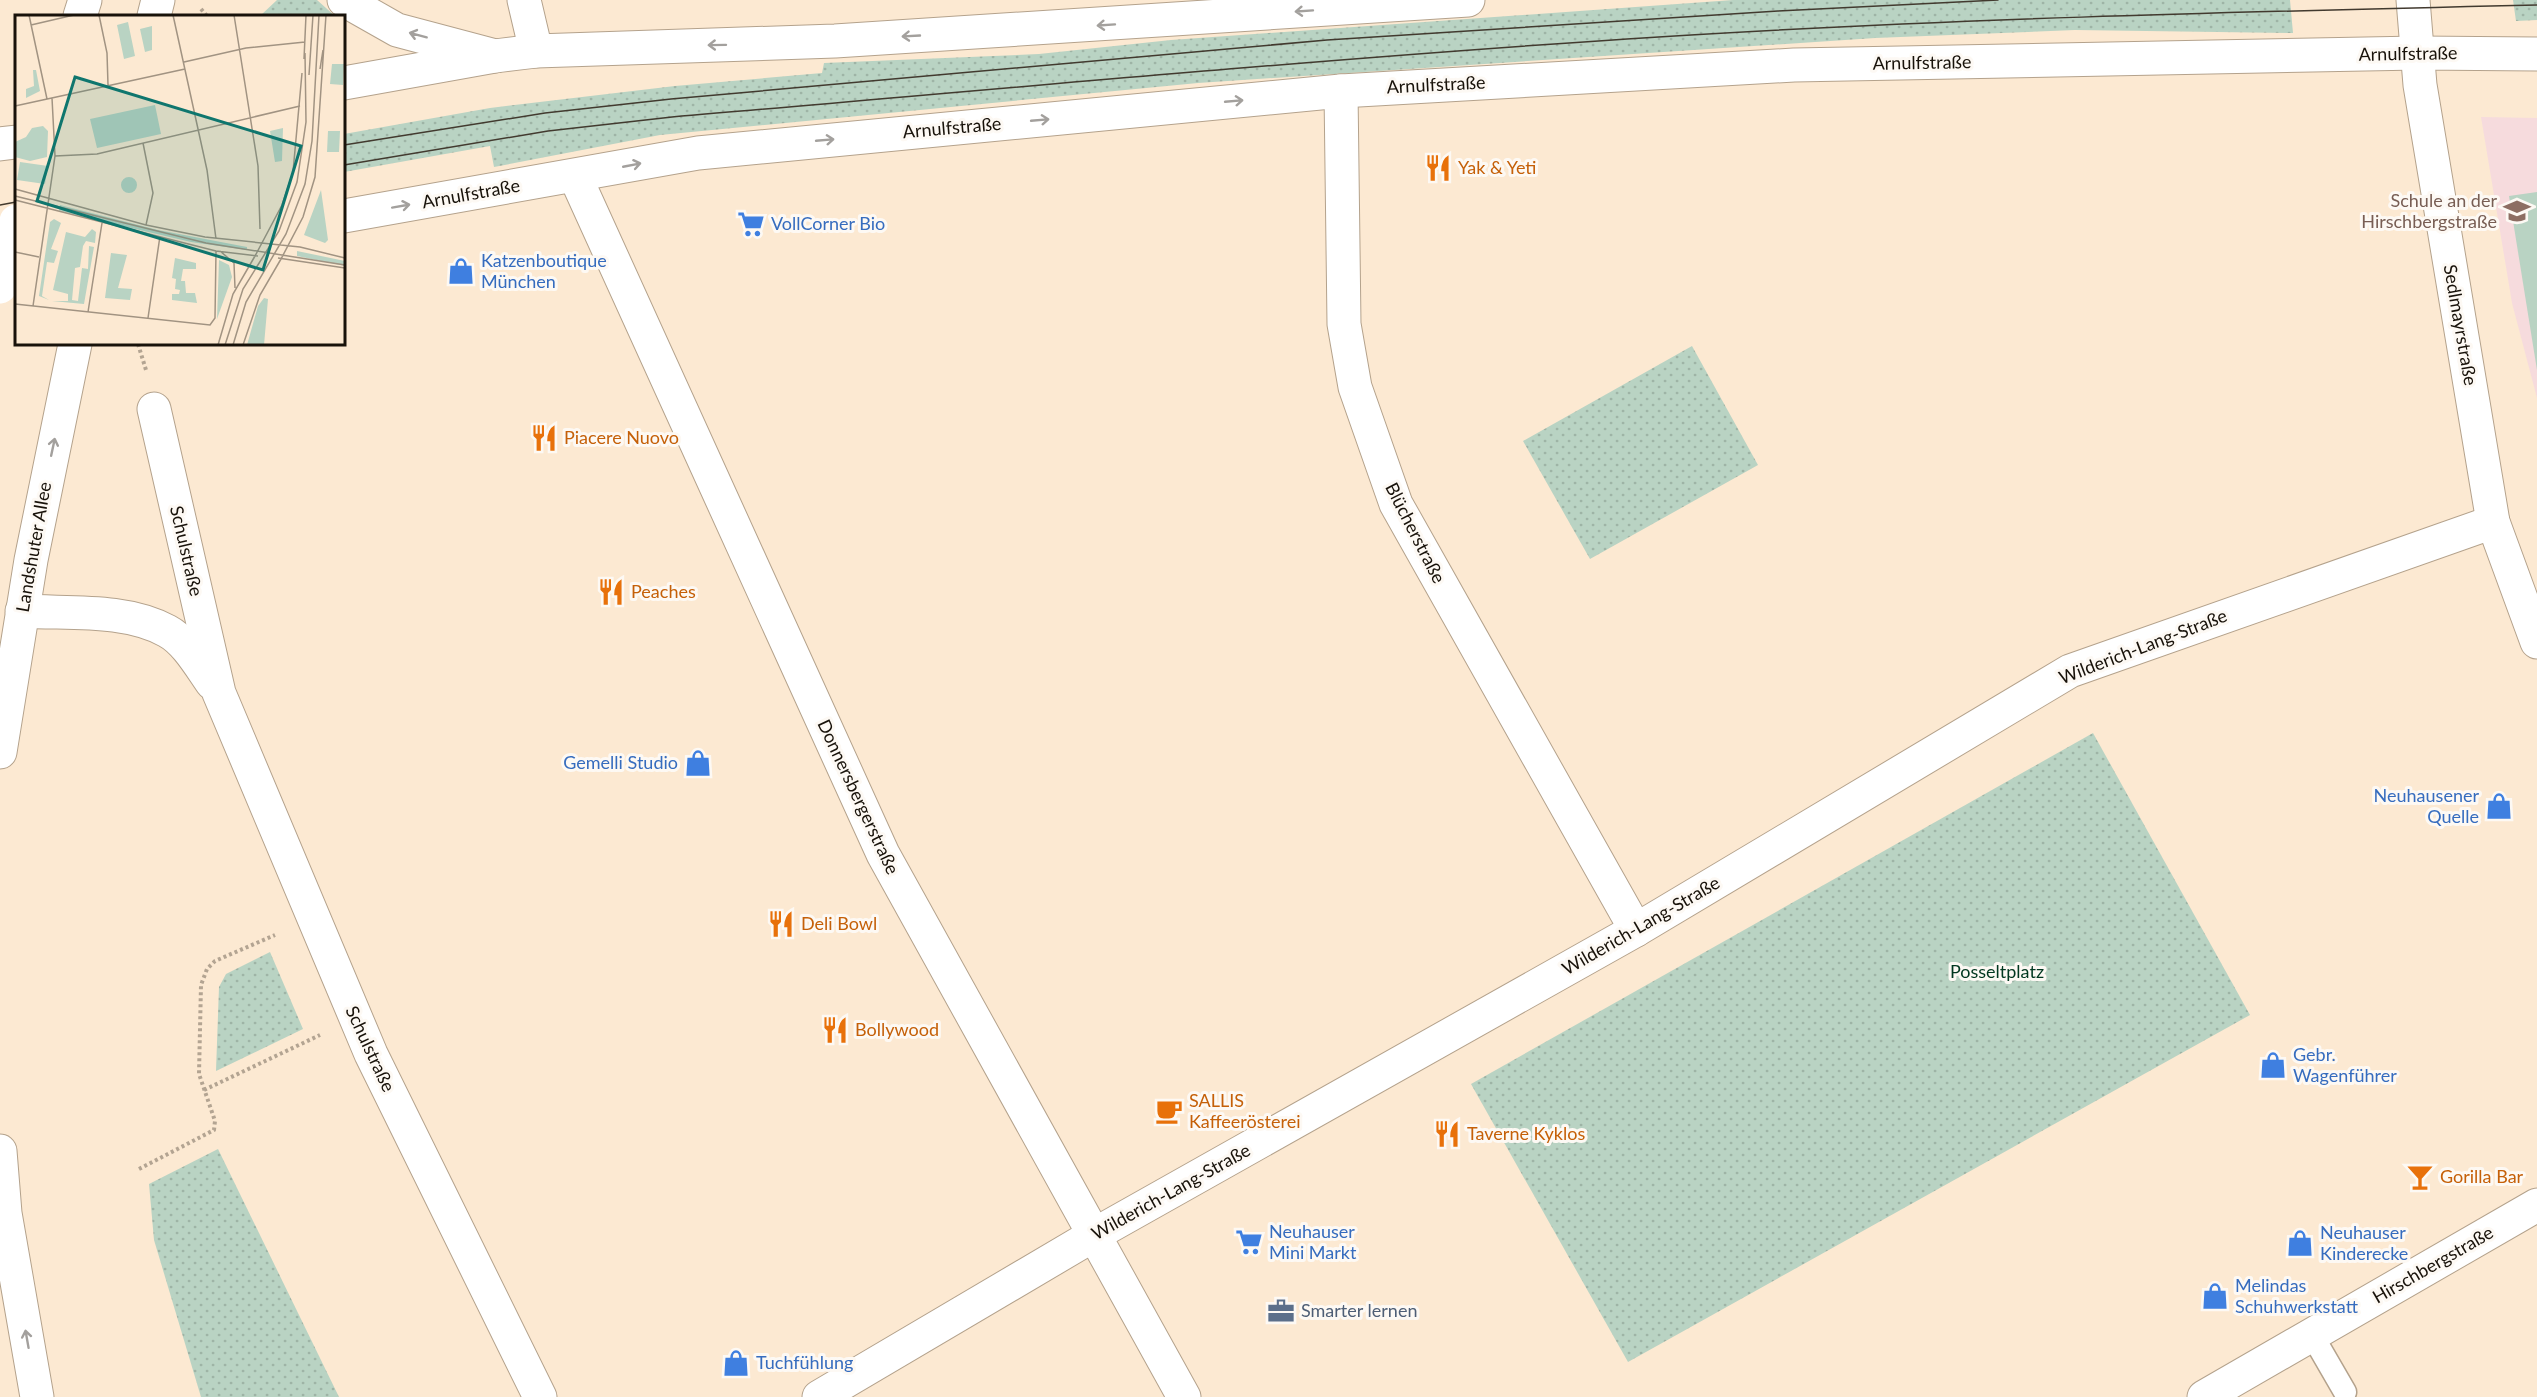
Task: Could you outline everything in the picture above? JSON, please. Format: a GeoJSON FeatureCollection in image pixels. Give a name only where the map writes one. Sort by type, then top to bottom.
{"type":"FeatureCollection","features":[{"type":"Feature","properties":{"kind":"main road"},"geometry":{"type":"LineString","coordinates":[[80,15],[85,0]]}},
{"type":"Feature","properties":{"kind":"main road"},"geometry":{"type":"LineString","coordinates":[[154,15],[158,0]]}},
{"type":"Feature","properties":{"kind":"main road"},"geometry":{"type":"LineString","coordinates":[[344,0],[397,30],[495,56]]}},
{"type":"Feature","properties":{"kind":"main road"},"geometry":{"type":"LineString","coordinates":[[524,0],[537,51]]}},
{"type":"Feature","properties":{"kind":"main road"},"geometry":{"type":"LineString","coordinates":[[345,83],[495,56],[537,51],[835,41],[1163,10],[1468,0]]}},
{"type":"Feature","properties":{"kind":"main road","name":"Sedlmayrstraße"},"geometry":{"type":"LineString","coordinates":[[2413,0],[2420,85],[2493,522],[2537,642]]}},
{"type":"Feature","properties":{"kind":"main road","name":"Arnulfstraße"},"geometry":{"type":"LineString","coordinates":[[345,216],[724,150],[1341,91],[1794,65],[2418,53],[2537,54]]}},
{"type":"Feature","properties":{"kind":"main road","name":"Blücherstraße"},"geometry":{"type":"LineString","coordinates":[[1341,91],[1344,324],[1355,387],[1376,449],[1396,504],[1636,930]]}},
{"type":"Feature","properties":{"kind":"main road"},"geometry":{"type":"LineString","coordinates":[[0,144],[15,141]]}},
{"type":"Feature","properties":{"kind":"main road","name":"Donnersbergerstraße"},"geometry":{"type":"LineString","coordinates":[[575,176],[883,855],[1092,1236],[1184,1397]]}},
{"type":"Feature","properties":{"kind":"main road"},"geometry":{"type":"LineString","coordinates":[[0,287],[15,225]]}},
{"type":"Feature","properties":{"kind":"main road"},"geometry":{"type":"LineString","coordinates":[[0,294],[15,291]]}},
{"type":"Feature","properties":{"kind":"main road","name":"Landshuter Allee"},"geometry":{"type":"LineString","coordinates":[[0,752],[40,508],[75,345]]}},
{"type":"Feature","properties":{"kind":"main road","name":"Schulstraße"},"geometry":{"type":"LineString","coordinates":[[154,409],[219,693],[371,1054],[540,1397]]}},
{"type":"Feature","properties":{"kind":"main road","name":"Wilderich-Lang-Straße"},"geometry":{"type":"LineString","coordinates":[[819,1397],[1092,1236],[1636,930],[2070,670],[2493,522]]}},
{"type":"Feature","properties":{"kind":"main road","name":"Schulstraße"},"geometry":{"type":"LineString","coordinates":[[22,610],[136,618],[169,632],[194,657],[219,693]]}},
{"type":"Feature","properties":{"kind":"main road"},"geometry":{"type":"LineString","coordinates":[[0,1151],[5,1213],[37,1397]]}},
{"type":"Feature","properties":{"kind":"main road","name":"Hirschbergstraße"},"geometry":{"type":"LineString","coordinates":[[2204,1397],[2537,1205]]}},
{"type":"Feature","properties":{"kind":"lane"},"geometry":{"type":"LineString","coordinates":[[2312,1335],[2345,1392]]}},
{"type":"Feature","properties":{"kind":"path"},"geometry":{"type":"LineString","coordinates":[[201,9],[206,15]]}},
{"type":"Feature","properties":{"kind":"path"},"geometry":{"type":"LineString","coordinates":[[139,1169],[214,1130],[215,1121],[199,1074],[201,985],[207,969],[215,961],[275,935]]}},
{"type":"Feature","properties":{"kind":"path"},"geometry":{"type":"LineString","coordinates":[[204,1090],[320,1035]]}},
{"type":"Feature","properties":{"kind":"shaded area","name":"Schule an der Hirschbergstraße"},"geometry":{"type":"Polygon","coordinates":[[[2481,117],[2537,118],[2537,398],[2512,303],[2481,117]]]}},
{"type":"Feature","properties":{"kind":"green space"},"geometry":{"type":"Polygon","coordinates":[[[277,0],[317,0],[334,15],[261,15],[277,0]]]}},
{"type":"Feature","properties":{"kind":"green space"},"geometry":{"type":"Polygon","coordinates":[[[1733,0],[2290,0],[2293,33],[2075,30],[1875,38],[1198,83],[660,135],[494,167],[490,146],[345,172],[345,134],[490,108],[675,86],[822,73],[824,63],[1039,54],[1171,40],[1733,0]]]}},
{"type":"Feature","properties":{"kind":"green space"},"geometry":{"type":"Polygon","coordinates":[[[2513,0],[2537,0],[2537,20],[2516,21],[2513,0]]]}},
{"type":"Feature","properties":{"kind":"green space"},"geometry":{"type":"Polygon","coordinates":[[[2537,192],[2537,370],[2509,196],[2537,192]]]}},
{"type":"Feature","properties":{"kind":"green space"},"geometry":{"type":"Polygon","coordinates":[[[1692,346],[1758,465],[1590,559],[1523,441],[1692,346]]]}},
{"type":"Feature","properties":{"kind":"green space","name":"Posseltplatz"},"geometry":{"type":"Polygon","coordinates":[[[2093,733],[2250,1015],[1628,1362],[1471,1084],[2093,733]]]}},
{"type":"Feature","properties":{"kind":"green space"},"geometry":{"type":"Polygon","coordinates":[[[270,952],[303,1029],[216,1071],[219,987],[226,974],[270,952]]]}},
{"type":"Feature","properties":{"kind":"green space"},"geometry":{"type":"Polygon","coordinates":[[[218,1149],[339,1397],[201,1397],[154,1240],[149,1184],[218,1149]]]}},
{"type":"Feature","properties":{"kind":"tram line"},"geometry":{"type":"LineString","coordinates":[[345,145],[545,113],[671,99],[1327,40],[1778,11],[1998,0]]}},
{"type":"Feature","properties":{"kind":"tram line"},"geometry":{"type":"LineString","coordinates":[[345,165],[548,131],[672,117],[1507,47],[1968,21],[2537,5]]}},
{"type":"Feature","properties":{"kind":"tram line"},"geometry":{"type":"LineString","coordinates":[[0,205],[15,202]]}},
{"type":"Feature","properties":{"kind":"tram line"},"geometry":{"type":"LineString","coordinates":[[0,226],[15,223]]}},
{"type":"Feature","properties":{"kind":"place","name":"Yak & Yeti"},"geometry":{"type":"Point","coordinates":[1438,168]}},
{"type":"Feature","properties":{"kind":"place","name":"Schule an der Hirschbergstraße"},"geometry":{"type":"Point","coordinates":[2517,211]}},
{"type":"Feature","properties":{"kind":"place","name":"VollCorner Bio"},"geometry":{"type":"Point","coordinates":[751,224]}},
{"type":"Feature","properties":{"kind":"place","name":"Katzenboutique München"},"geometry":{"type":"Point","coordinates":[461,271]}},
{"type":"Feature","properties":{"kind":"place","name":"Piacere Nuovo"},"geometry":{"type":"Point","coordinates":[544,438]}},
{"type":"Feature","properties":{"kind":"place","name":"Peaches"},"geometry":{"type":"Point","coordinates":[611,592]}},
{"type":"Feature","properties":{"kind":"place","name":"Gemelli Studio"},"geometry":{"type":"Point","coordinates":[698,763]}},
{"type":"Feature","properties":{"kind":"place","name":"Neuhausener Quelle"},"geometry":{"type":"Point","coordinates":[2499,806]}},
{"type":"Feature","properties":{"kind":"place","name":"Deli Bowl"},"geometry":{"type":"Point","coordinates":[781,924]}},
{"type":"Feature","properties":{"kind":"place","name":"Bollywood"},"geometry":{"type":"Point","coordinates":[835,1030]}},
{"type":"Feature","properties":{"kind":"place","name":"Gebr. Wagenführer"},"geometry":{"type":"Point","coordinates":[2273,1065]}},
{"type":"Feature","properties":{"kind":"place","name":"SALLIS Kaffeerösterei"},"geometry":{"type":"Point","coordinates":[1169,1111]}},
{"type":"Feature","properties":{"kind":"place","name":"Taverne Kyklos"},"geometry":{"type":"Point","coordinates":[1447,1134]}},
{"type":"Feature","properties":{"kind":"place","name":"Gorilla Bar"},"geometry":{"type":"Point","coordinates":[2420,1177]}},
{"type":"Feature","properties":{"kind":"place","name":"Neuhauser Mini Markt"},"geometry":{"type":"Point","coordinates":[1249,1242]}},
{"type":"Feature","properties":{"kind":"place","name":"Neuhauser Kinderecke"},"geometry":{"type":"Point","coordinates":[2300,1243]}},
{"type":"Feature","properties":{"kind":"place","name":"Melindas Schuhwerkstatt"},"geometry":{"type":"Point","coordinates":[2215,1296]}},
{"type":"Feature","properties":{"kind":"place","name":"Smarter lernen"},"geometry":{"type":"Point","coordinates":[1281,1311]}},
{"type":"Feature","properties":{"kind":"place","name":"Tuchfühlung"},"geometry":{"type":"Point","coordinates":[736,1363]}}]}
